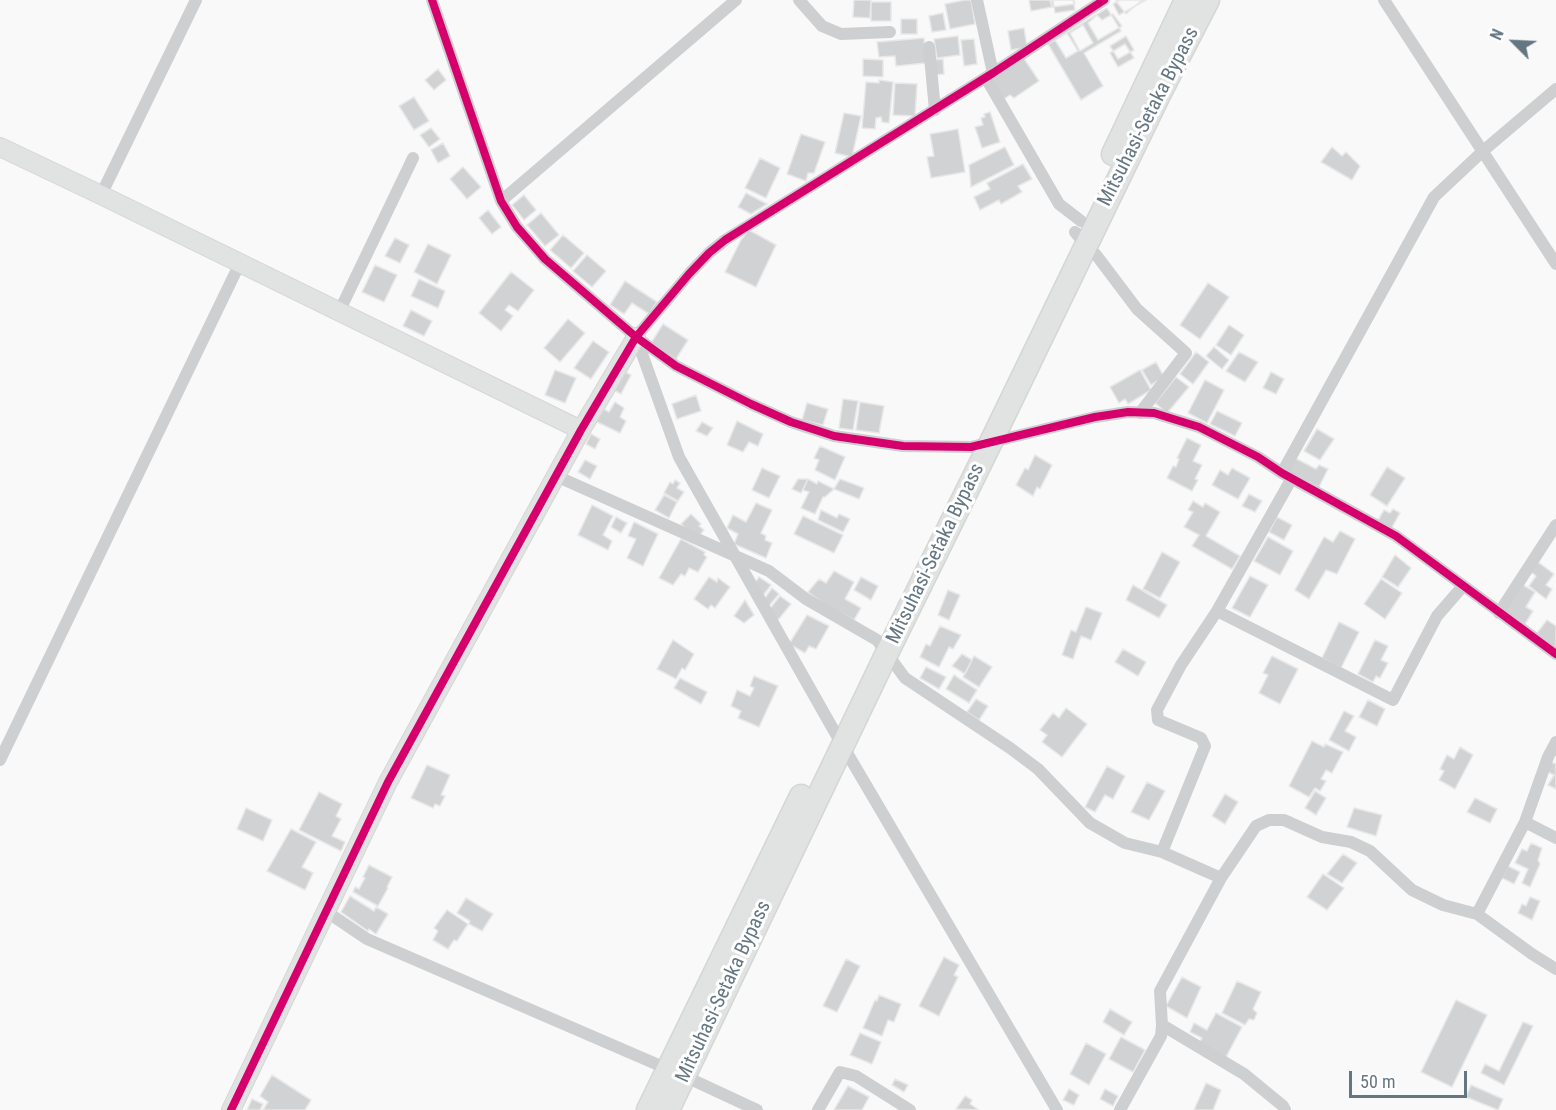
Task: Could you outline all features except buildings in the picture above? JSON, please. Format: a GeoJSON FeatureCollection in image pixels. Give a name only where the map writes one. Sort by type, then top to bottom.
{"type":"FeatureCollection","features":[{"type":"Feature","properties":{"kind":"highway","name":"Mitsuhasi-Setaka Bypass"},"geometry":{"type":"LineString","coordinates":[[648,1110],[676,1073],[981,445],[1186,0]]}},
{"type":"Feature","properties":{"kind":"highway","name":"Mitsuhasi-Setaka Bypass"},"geometry":{"type":"LineString","coordinates":[[1080,232],[1159,95],[1208,0]]}},
{"type":"Feature","properties":{"kind":"highway","name":"Mitsuhasi-Setaka Bypass"},"geometry":{"type":"LineString","coordinates":[[668,1110],[676,1073]]}},
{"type":"Feature","properties":{"kind":"street"},"geometry":{"type":"LineString","coordinates":[[101,195],[196,0]]}},
{"type":"Feature","properties":{"kind":"street"},"geometry":{"type":"LineString","coordinates":[[432,0],[501,201],[517,227],[545,259],[636,337],[676,366],[791,422],[834,436],[903,446],[981,445],[1095,417],[1128,412],[1154,413],[1199,428],[1257,457],[1396,536],[1556,654]]}},
{"type":"Feature","properties":{"kind":"street"},"geometry":{"type":"LineString","coordinates":[[501,201],[736,0]]}},
{"type":"Feature","properties":{"kind":"street"},"geometry":{"type":"LineString","coordinates":[[799,0],[822,26],[841,34],[890,32]]}},
{"type":"Feature","properties":{"kind":"street"},"geometry":{"type":"LineString","coordinates":[[977,0],[989,75],[1059,204],[1137,309],[1186,353],[1140,412]]}},
{"type":"Feature","properties":{"kind":"street"},"geometry":{"type":"LineString","coordinates":[[231,1110],[388,782],[581,430],[636,337],[688,273],[724,240],[934,110],[1104,0]]}},
{"type":"Feature","properties":{"kind":"street"},"geometry":{"type":"LineString","coordinates":[[1384,0],[1556,264]]}},
{"type":"Feature","properties":{"kind":"street"},"geometry":{"type":"LineString","coordinates":[[929,46],[934,110]]}},
{"type":"Feature","properties":{"kind":"street"},"geometry":{"type":"LineString","coordinates":[[1162,852],[1204,746],[1201,738],[1158,720],[1157,710],[1181,664],[1217,611],[1434,197],[1483,151],[1556,89]]}},
{"type":"Feature","properties":{"kind":"street"},"geometry":{"type":"LineString","coordinates":[[0,147],[581,430]]}},
{"type":"Feature","properties":{"kind":"street"},"geometry":{"type":"LineString","coordinates":[[339,312],[412,158]]}},
{"type":"Feature","properties":{"kind":"street"},"geometry":{"type":"LineString","coordinates":[[0,760],[240,263]]}},
{"type":"Feature","properties":{"kind":"street"},"geometry":{"type":"LineString","coordinates":[[636,337],[679,457],[838,737],[1057,1110]]}},
{"type":"Feature","properties":{"kind":"street"},"geometry":{"type":"LineString","coordinates":[[556,476],[769,571],[806,600],[882,646],[904,678],[1038,769],[1090,823],[1125,843],[1162,852],[1221,878]]}},
{"type":"Feature","properties":{"kind":"street"},"geometry":{"type":"LineString","coordinates":[[1499,613],[1556,525]]}},
{"type":"Feature","properties":{"kind":"street"},"geometry":{"type":"LineString","coordinates":[[1217,611],[1393,700],[1437,616],[1463,586]]}},
{"type":"Feature","properties":{"kind":"street"},"geometry":{"type":"LineString","coordinates":[[1477,914],[1525,822],[1548,757],[1556,742]]}},
{"type":"Feature","properties":{"kind":"street"},"geometry":{"type":"LineString","coordinates":[[1120,1110],[1161,1036],[1160,991],[1221,878],[1256,826],[1269,820],[1284,820],[1322,837],[1351,842],[1370,851],[1412,890],[1443,905],[1477,914],[1556,969]]}},
{"type":"Feature","properties":{"kind":"street"},"geometry":{"type":"LineString","coordinates":[[1525,822],[1556,838]]}},
{"type":"Feature","properties":{"kind":"street"},"geometry":{"type":"LineString","coordinates":[[327,912],[367,939],[757,1110]]}},
{"type":"Feature","properties":{"kind":"street"},"geometry":{"type":"LineString","coordinates":[[1162,1025],[1244,1074],[1285,1110]]}},
{"type":"Feature","properties":{"kind":"street"},"geometry":{"type":"LineString","coordinates":[[818,1110],[840,1072],[856,1076],[910,1110]]}},
{"type":"Feature","properties":{"kind":"cycle path"},"geometry":{"type":"LineString","coordinates":[[432,0],[501,201],[517,227],[545,259],[636,337],[676,366],[791,422],[834,436],[903,446],[971,447],[1095,417],[1128,412],[1154,413],[1199,427],[1258,457],[1282,473],[1396,536],[1556,654]]}},
{"type":"Feature","properties":{"kind":"cycle path"},"geometry":{"type":"LineString","coordinates":[[231,1110],[388,782],[581,430],[636,337],[689,274],[725,240],[993,73],[1104,0]]}}]}
